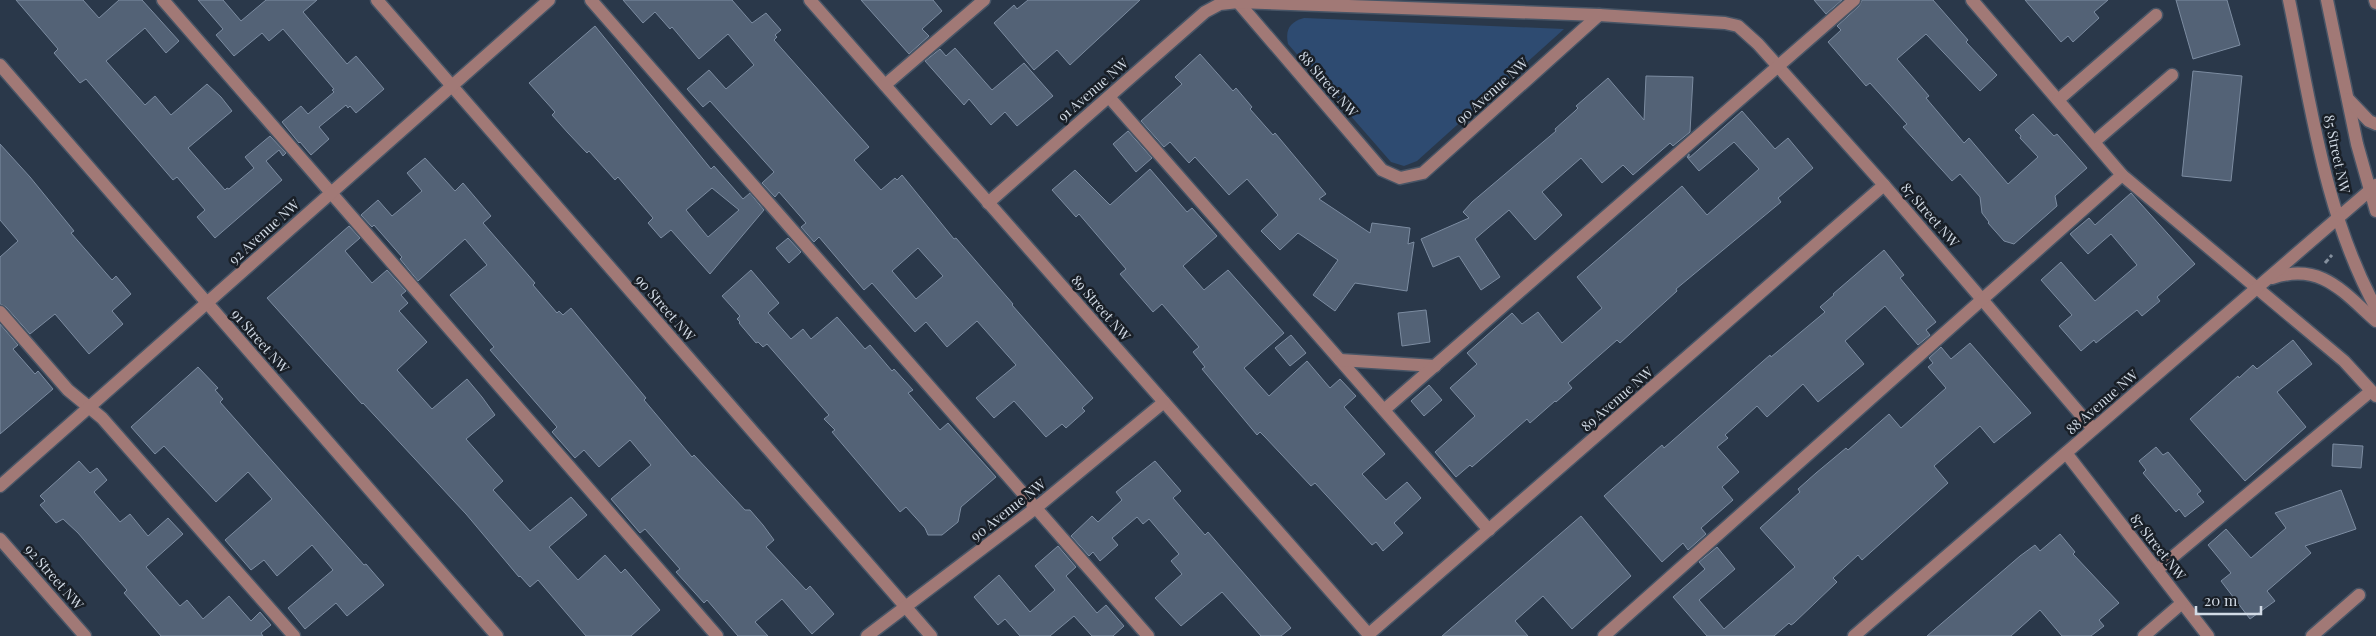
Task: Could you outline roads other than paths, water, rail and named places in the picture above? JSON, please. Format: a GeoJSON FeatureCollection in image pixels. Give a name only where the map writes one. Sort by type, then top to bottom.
{"type":"FeatureCollection","features":[{"type":"Feature","properties":{"kind":"street"},"geometry":{"type":"LineString","coordinates":[[164,0],[717,636]]}},
{"type":"Feature","properties":{"kind":"street","name":"90 Street NW"},"geometry":{"type":"LineString","coordinates":[[377,0],[932,636]]}},
{"type":"Feature","properties":{"kind":"street","name":"92 Avenue NW"},"geometry":{"type":"LineString","coordinates":[[0,486],[549,0]]}},
{"type":"Feature","properties":{"kind":"street"},"geometry":{"type":"LineString","coordinates":[[591,0],[1148,636]]}},
{"type":"Feature","properties":{"kind":"street","name":"89 Street NW"},"geometry":{"type":"LineString","coordinates":[[810,0],[1369,635]]}},
{"type":"Feature","properties":{"kind":"street"},"geometry":{"type":"LineString","coordinates":[[885,85],[984,0]]}},
{"type":"Feature","properties":{"kind":"street"},"geometry":{"type":"LineString","coordinates":[[1384,410],[1854,0]]}},
{"type":"Feature","properties":{"kind":"street"},"geometry":{"type":"LineString","coordinates":[[1972,0],[2122,175],[2262,284],[2344,360],[2374,393],[2157,570]]}},
{"type":"Feature","properties":{"kind":"street","name":"85 Street NW"},"geometry":{"type":"LineString","coordinates":[[2290,0],[2326,177],[2337,219],[2362,281],[2376,308]]}},
{"type":"Feature","properties":{"kind":"street","name":"85 Street NW"},"geometry":{"type":"LineString","coordinates":[[2327,0],[2348,98],[2373,188],[2376,211]]}},
{"type":"Feature","properties":{"kind":"street"},"geometry":{"type":"LineString","coordinates":[[1238,2],[1599,16]]}},
{"type":"Feature","properties":{"kind":"street","name":"91 Avenue NW"},"geometry":{"type":"LineString","coordinates":[[988,203],[1204,12],[1220,4],[1238,2]]}},
{"type":"Feature","properties":{"kind":"street","name":"88 Street NW"},"geometry":{"type":"LineString","coordinates":[[1238,2],[1382,170],[1400,178]]}},
{"type":"Feature","properties":{"kind":"street"},"geometry":{"type":"LineString","coordinates":[[2058,100],[2156,15]]}},
{"type":"Feature","properties":{"kind":"street","name":"90 Avenue NW"},"geometry":{"type":"LineString","coordinates":[[1400,178],[1424,173],[1599,16]]}},
{"type":"Feature","properties":{"kind":"street","name":"87 Street NW"},"geometry":{"type":"LineString","coordinates":[[1599,16],[1725,23],[1738,26],[1748,33],[1884,185],[2094,429]]}},
{"type":"Feature","properties":{"kind":"street","name":"91 Street NW"},"geometry":{"type":"LineString","coordinates":[[0,65],[497,636]]}},
{"type":"Feature","properties":{"kind":"street"},"geometry":{"type":"LineString","coordinates":[[2094,142],[2172,75]]}},
{"type":"Feature","properties":{"kind":"street"},"geometry":{"type":"LineString","coordinates":[[1109,96],[1490,530]]}},
{"type":"Feature","properties":{"kind":"street"},"geometry":{"type":"LineString","coordinates":[[2348,98],[2369,120],[2376,124]]}},
{"type":"Feature","properties":{"kind":"street"},"geometry":{"type":"LineString","coordinates":[[1604,636],[1981,298],[2122,175]]}},
{"type":"Feature","properties":{"kind":"street","name":"89 Avenue NW"},"geometry":{"type":"LineString","coordinates":[[1369,635],[1884,185]]}},
{"type":"Feature","properties":{"kind":"street","name":"88 Avenue NW"},"geometry":{"type":"LineString","coordinates":[[1854,636],[2373,188]]}},
{"type":"Feature","properties":{"kind":"street"},"geometry":{"type":"LineString","coordinates":[[2262,284],[2288,273],[2312,274],[2338,287],[2376,321]]}},
{"type":"Feature","properties":{"kind":"street"},"geometry":{"type":"LineString","coordinates":[[0,312],[68,390],[102,418],[294,636]]}},
{"type":"Feature","properties":{"kind":"street"},"geometry":{"type":"LineString","coordinates":[[1340,360],[1435,366]]}},
{"type":"Feature","properties":{"kind":"street","name":"90 Avenue NW"},"geometry":{"type":"LineString","coordinates":[[867,636],[1037,507],[1164,402]]}},
{"type":"Feature","properties":{"kind":"street","name":"87 Street NW"},"geometry":{"type":"LineString","coordinates":[[2066,453],[2208,636]]}},
{"type":"Feature","properties":{"kind":"street","name":"92 Street NW"},"geometry":{"type":"LineString","coordinates":[[0,538],[85,636]]}},
{"type":"Feature","properties":{"kind":"street"},"geometry":{"type":"LineString","coordinates":[[2312,636],[2360,595]]}},
{"type":"Feature","properties":{"kind":"street"},"geometry":{"type":"LineString","coordinates":[[2144,636],[2182,603]]}}]}
